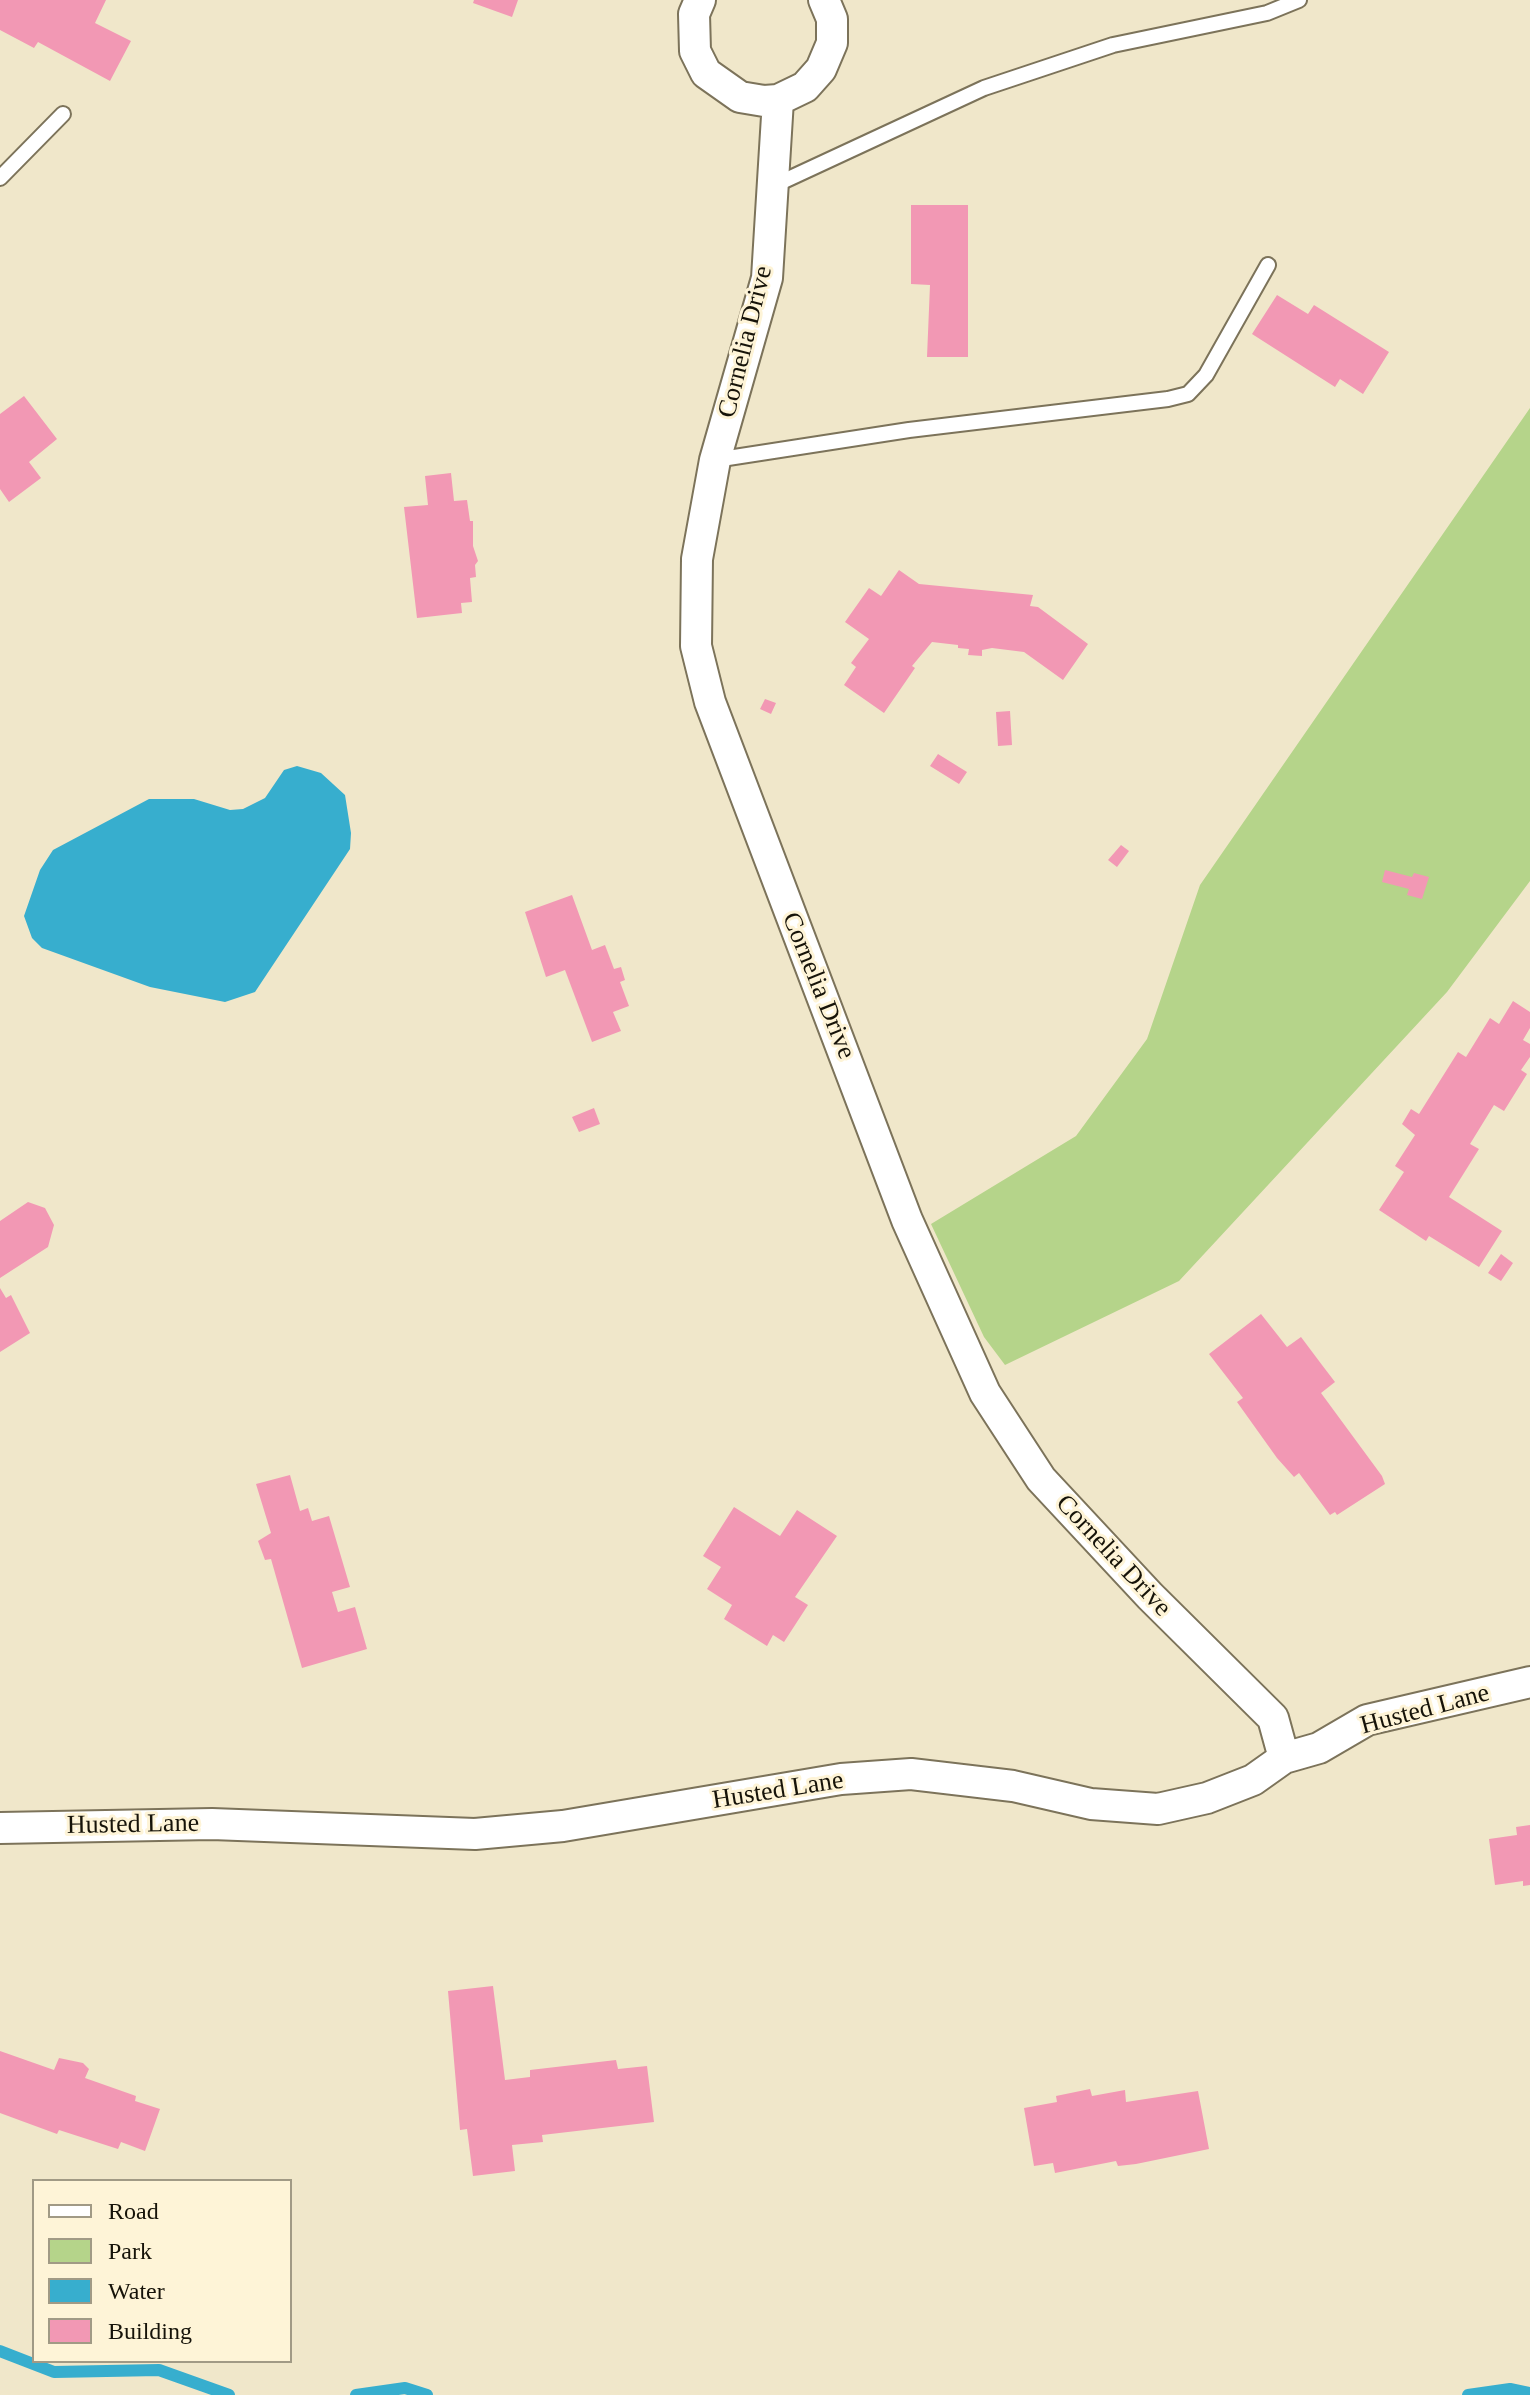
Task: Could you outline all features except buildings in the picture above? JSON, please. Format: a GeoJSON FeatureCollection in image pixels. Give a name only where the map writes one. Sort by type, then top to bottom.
{"type":"FeatureCollection","features":[{"type":"Feature","properties":{"kind":"street"},"geometry":{"type":"LineString","coordinates":[[700,0],[694,14],[695,51],[706,73],[740,97],[778,100],[805,87],[821,69],[832,43],[832,19],[824,0]]}},
{"type":"Feature","properties":{"kind":"street","name":"Cornelia Drive"},"geometry":{"type":"LineString","coordinates":[[778,100],[767,278],[715,460],[697,559],[696,646],[710,702],[745,803],[907,1220],[985,1393],[1041,1479],[1150,1596],[1273,1718],[1284,1758]]}},
{"type":"Feature","properties":{"kind":"street","name":"Husted Lane"},"geometry":{"type":"LineString","coordinates":[[0,1828],[212,1824],[475,1834],[563,1826],[841,1779],[911,1774],[1013,1786],[1091,1804],[1158,1809],[1207,1798],[1253,1780],[1284,1758],[1319,1748],[1367,1720],[1530,1682]]}},
{"type":"Feature","properties":{"kind":"lane"},"geometry":{"type":"LineString","coordinates":[[773,186],[984,88],[1113,45],[1267,13],[1299,0]]}},
{"type":"Feature","properties":{"kind":"lane"},"geometry":{"type":"LineString","coordinates":[[0,178],[63,114]]}},
{"type":"Feature","properties":{"kind":"lane"},"geometry":{"type":"LineString","coordinates":[[715,460],[1188,394],[1206,375],[1268,265]]}},
{"type":"Feature","properties":{"kind":"green space"},"geometry":{"type":"Polygon","coordinates":[[[1530,408],[1530,881],[1447,992],[1179,1281],[1005,1365],[984,1337],[931,1224],[1076,1136],[1147,1039],[1200,885],[1530,408]]]}},
{"type":"Feature","properties":{"kind":"water"},"geometry":{"type":"Polygon","coordinates":[[[297,766],[321,773],[345,795],[351,833],[350,849],[255,992],[225,1002],[150,987],[42,948],[32,938],[24,916],[40,870],[53,850],[149,799],[194,799],[230,810],[243,809],[265,798],[284,770],[297,766]]]}},
{"type":"Feature","properties":{"kind":"waterway"},"geometry":{"type":"LineString","coordinates":[[0,2351],[54,2372],[159,2370],[229,2395]]}},
{"type":"Feature","properties":{"kind":"waterway"},"geometry":{"type":"LineString","coordinates":[[356,2395],[405,2388],[427,2395]]}},
{"type":"Feature","properties":{"kind":"waterway"},"geometry":{"type":"LineString","coordinates":[[1468,2395],[1510,2389],[1530,2393]]}}]}
